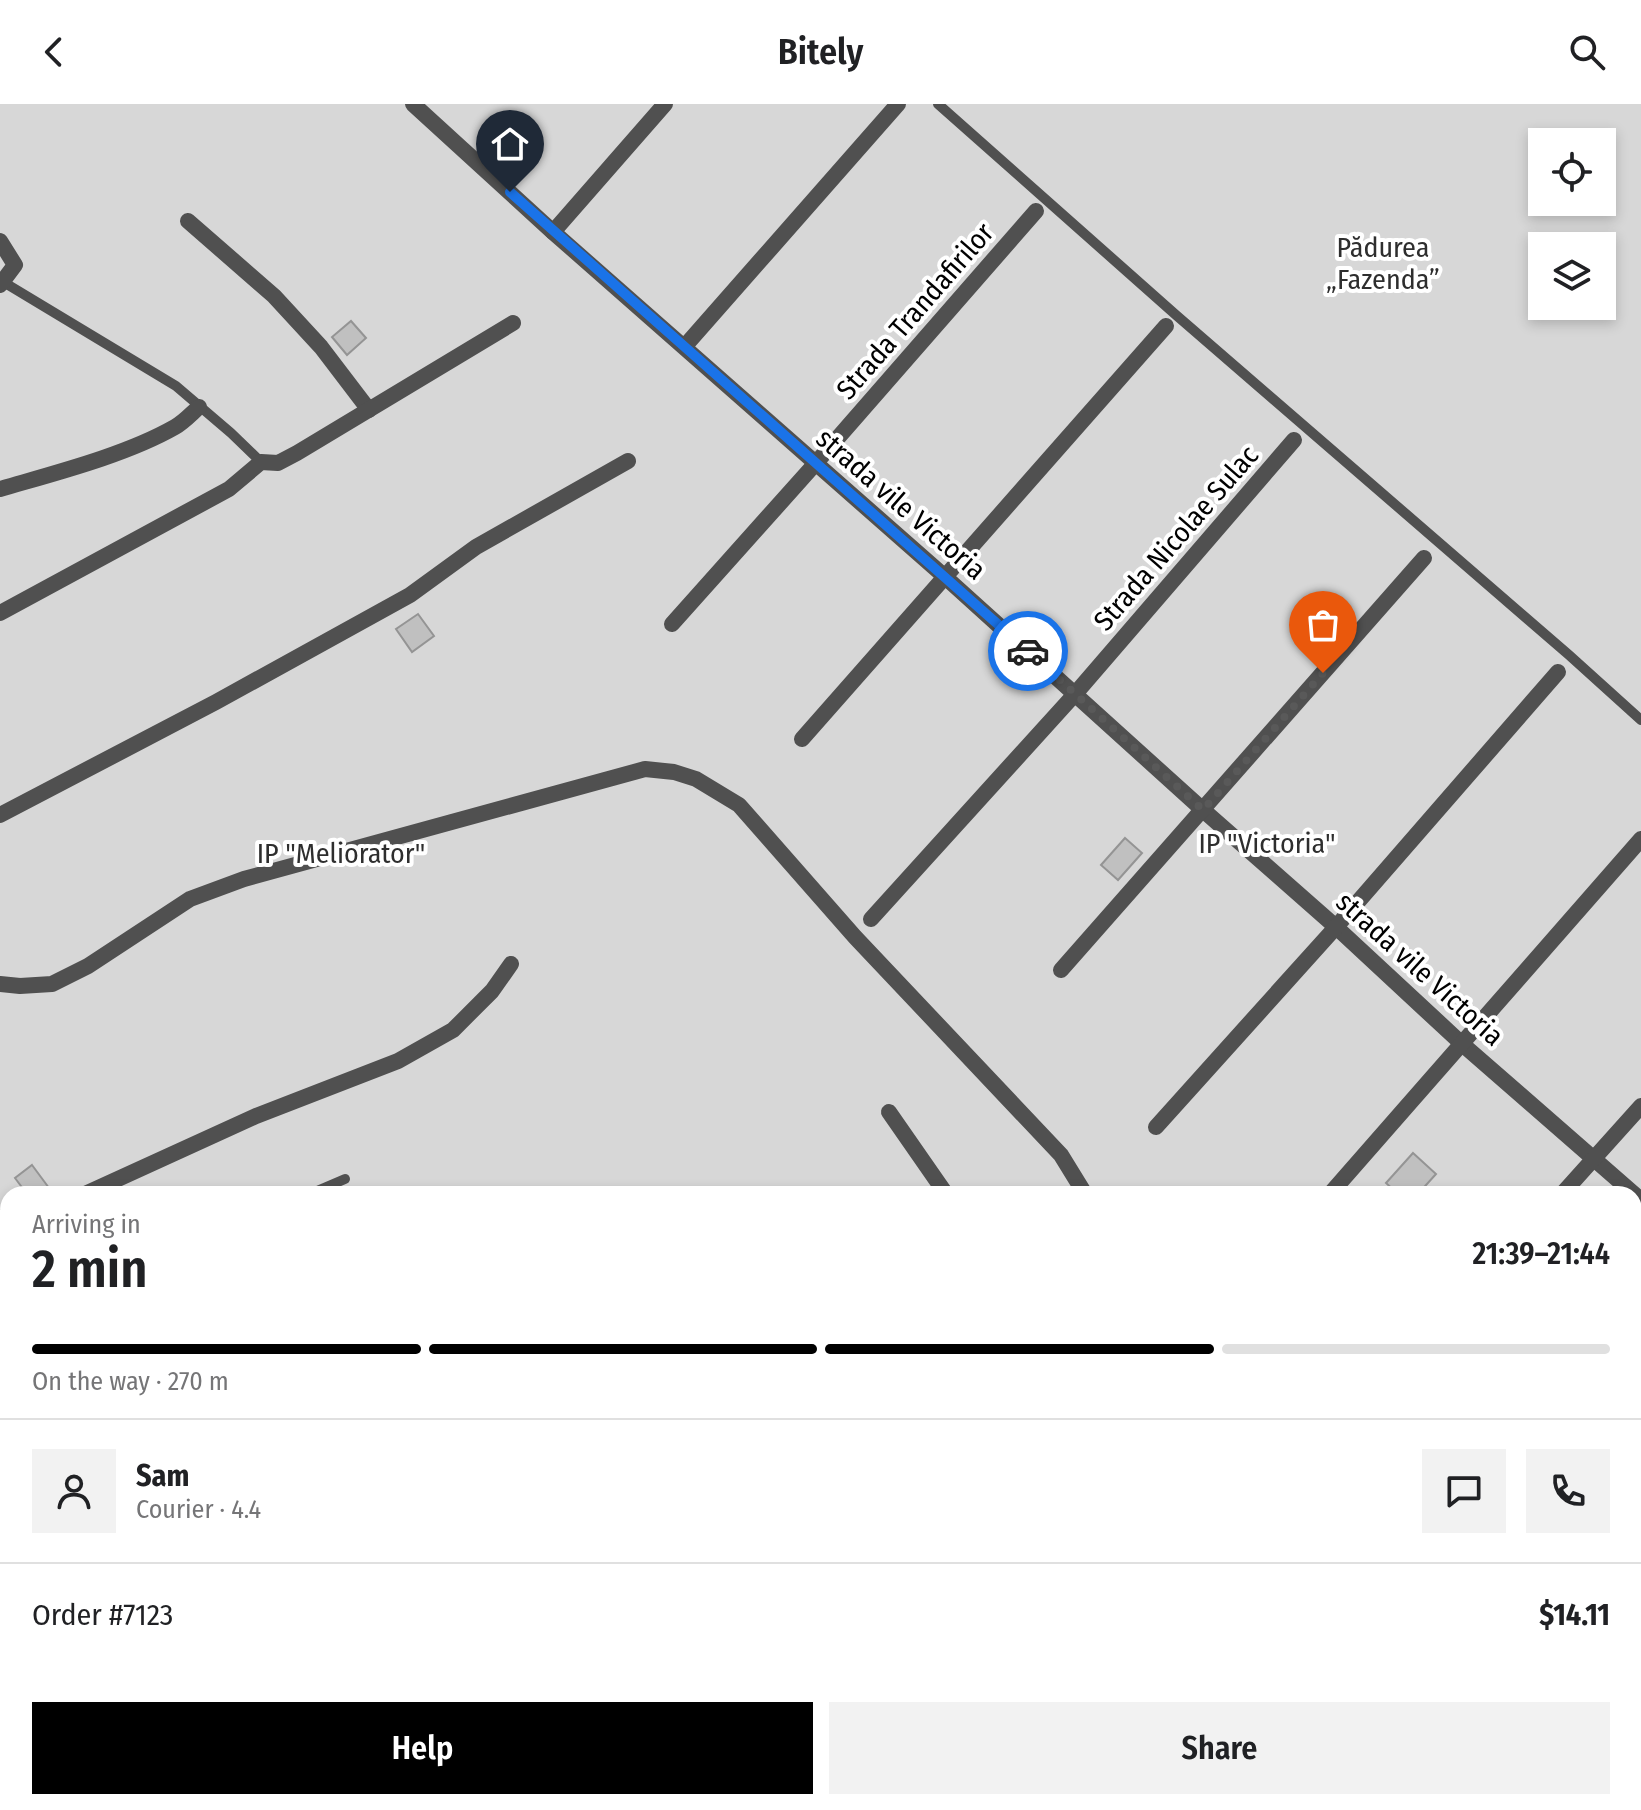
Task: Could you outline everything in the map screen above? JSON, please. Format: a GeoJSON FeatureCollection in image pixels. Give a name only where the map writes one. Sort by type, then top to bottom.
{"type":"FeatureCollection","features":[{"type":"Feature","properties":{"kind":"street"},"geometry":{"type":"LineString","coordinates":[[553,232],[665,104]]}},
{"type":"Feature","properties":{"kind":"street"},"geometry":{"type":"LineString","coordinates":[[685,346],[898,104]]}},
{"type":"Feature","properties":{"kind":"street","name":"strada vile Victoria"},"geometry":{"type":"LineString","coordinates":[[423,107],[553,232],[944,576],[1461,1043],[1625,1186]]}},
{"type":"Feature","properties":{"kind":"street","name":"Strada Trandafirilor"},"geometry":{"type":"LineString","coordinates":[[672,624],[1036,211]]}},
{"type":"Feature","properties":{"kind":"street"},"geometry":{"type":"LineString","coordinates":[[188,221],[274,296],[321,347],[369,410]]}},
{"type":"Feature","properties":{"kind":"street"},"geometry":{"type":"LineString","coordinates":[[0,241],[15,265],[1,282]]}},
{"type":"Feature","properties":{"kind":"street"},"geometry":{"type":"LineString","coordinates":[[0,613],[229,489],[261,462],[278,463],[513,323]]}},
{"type":"Feature","properties":{"kind":"street"},"geometry":{"type":"LineString","coordinates":[[802,739],[1166,326]]}},
{"type":"Feature","properties":{"kind":"street"},"geometry":{"type":"LineString","coordinates":[[0,489],[135,446],[178,426],[199,407]]}},
{"type":"Feature","properties":{"kind":"street","name":"Strada Nicolae Sulac"},"geometry":{"type":"LineString","coordinates":[[871,919],[1075,694],[1294,440]]}},
{"type":"Feature","properties":{"kind":"street"},"geometry":{"type":"LineString","coordinates":[[0,815],[397,603],[476,547],[628,461]]}},
{"type":"Feature","properties":{"kind":"street"},"geometry":{"type":"LineString","coordinates":[[1061,970],[1424,558]]}},
{"type":"Feature","properties":{"kind":"street"},"geometry":{"type":"LineString","coordinates":[[1156,1127],[1336,927],[1558,672]]}},
{"type":"Feature","properties":{"kind":"street"},"geometry":{"type":"LineString","coordinates":[[0,984],[52,984],[88,966],[190,899],[244,879],[645,769],[674,772],[696,779],[739,805],[855,937],[1061,1155],[1080,1186]]}},
{"type":"Feature","properties":{"kind":"street"},"geometry":{"type":"LineString","coordinates":[[1337,1186],[1641,839]]}},
{"type":"Feature","properties":{"kind":"street"},"geometry":{"type":"LineString","coordinates":[[103,1186],[256,1116],[398,1061],[453,1030],[492,991],[511,964]]}},
{"type":"Feature","properties":{"kind":"street"},"geometry":{"type":"LineString","coordinates":[[1569,1186],[1641,1106]]}},
{"type":"Feature","properties":{"kind":"street"},"geometry":{"type":"LineString","coordinates":[[889,1112],[940,1186]]}},
{"type":"Feature","properties":{"kind":"lane"},"geometry":{"type":"LineString","coordinates":[[938,104],[1641,720]]}},
{"type":"Feature","properties":{"kind":"lane"},"geometry":{"type":"LineString","coordinates":[[1,282],[176,386],[261,462]]}},
{"type":"Feature","properties":{"kind":"lane"},"geometry":{"type":"LineString","coordinates":[[329,1186],[345,1179]]}},
{"type":"Feature","properties":{"kind":"green space"},"geometry":{"type":"Polygon","coordinates":[[[0,104],[1641,104],[1641,1186],[0,1186],[0,104]]]}},
{"type":"Feature","properties":{"kind":"building"},"geometry":{"type":"Polygon","coordinates":[[[351,321],[366,338],[347,355],[332,337],[351,321]]]}},
{"type":"Feature","properties":{"kind":"building"},"geometry":{"type":"Polygon","coordinates":[[[418,614],[434,636],[412,652],[396,629],[418,614]]]}},
{"type":"Feature","properties":{"kind":"building"},"geometry":{"type":"Polygon","coordinates":[[[1125,838],[1142,853],[1118,880],[1101,865],[1125,838]]]}},
{"type":"Feature","properties":{"kind":"building"},"geometry":{"type":"Polygon","coordinates":[[[1413,1153],[1436,1174],[1425,1186],[1389,1186],[1386,1183],[1413,1153]]]}},
{"type":"Feature","properties":{"kind":"building"},"geometry":{"type":"Polygon","coordinates":[[[32,1165],[48,1186],[21,1186],[15,1178],[32,1165]]]}},
{"type":"Feature","properties":{"kind":"way so far"},"geometry":{"type":"LineString","coordinates":[[1028,651],[1203,810],[1323,673]]}},
{"type":"Feature","properties":{"kind":"route"},"geometry":{"type":"LineString","coordinates":[[510,192],[1028,651]]}},
{"type":"Feature","properties":{"kind":"park label","name":"Pădurea „Fazenda”"},"geometry":{"type":"Point","coordinates":[1383,263]}},
{"type":"Feature","properties":{"kind":"park label","name":"IP \"Victoria\""},"geometry":{"type":"Point","coordinates":[1267,843]}},
{"type":"Feature","properties":{"kind":"park label","name":"IP \"Meliorator\""},"geometry":{"type":"Point","coordinates":[341,853]}}]}
